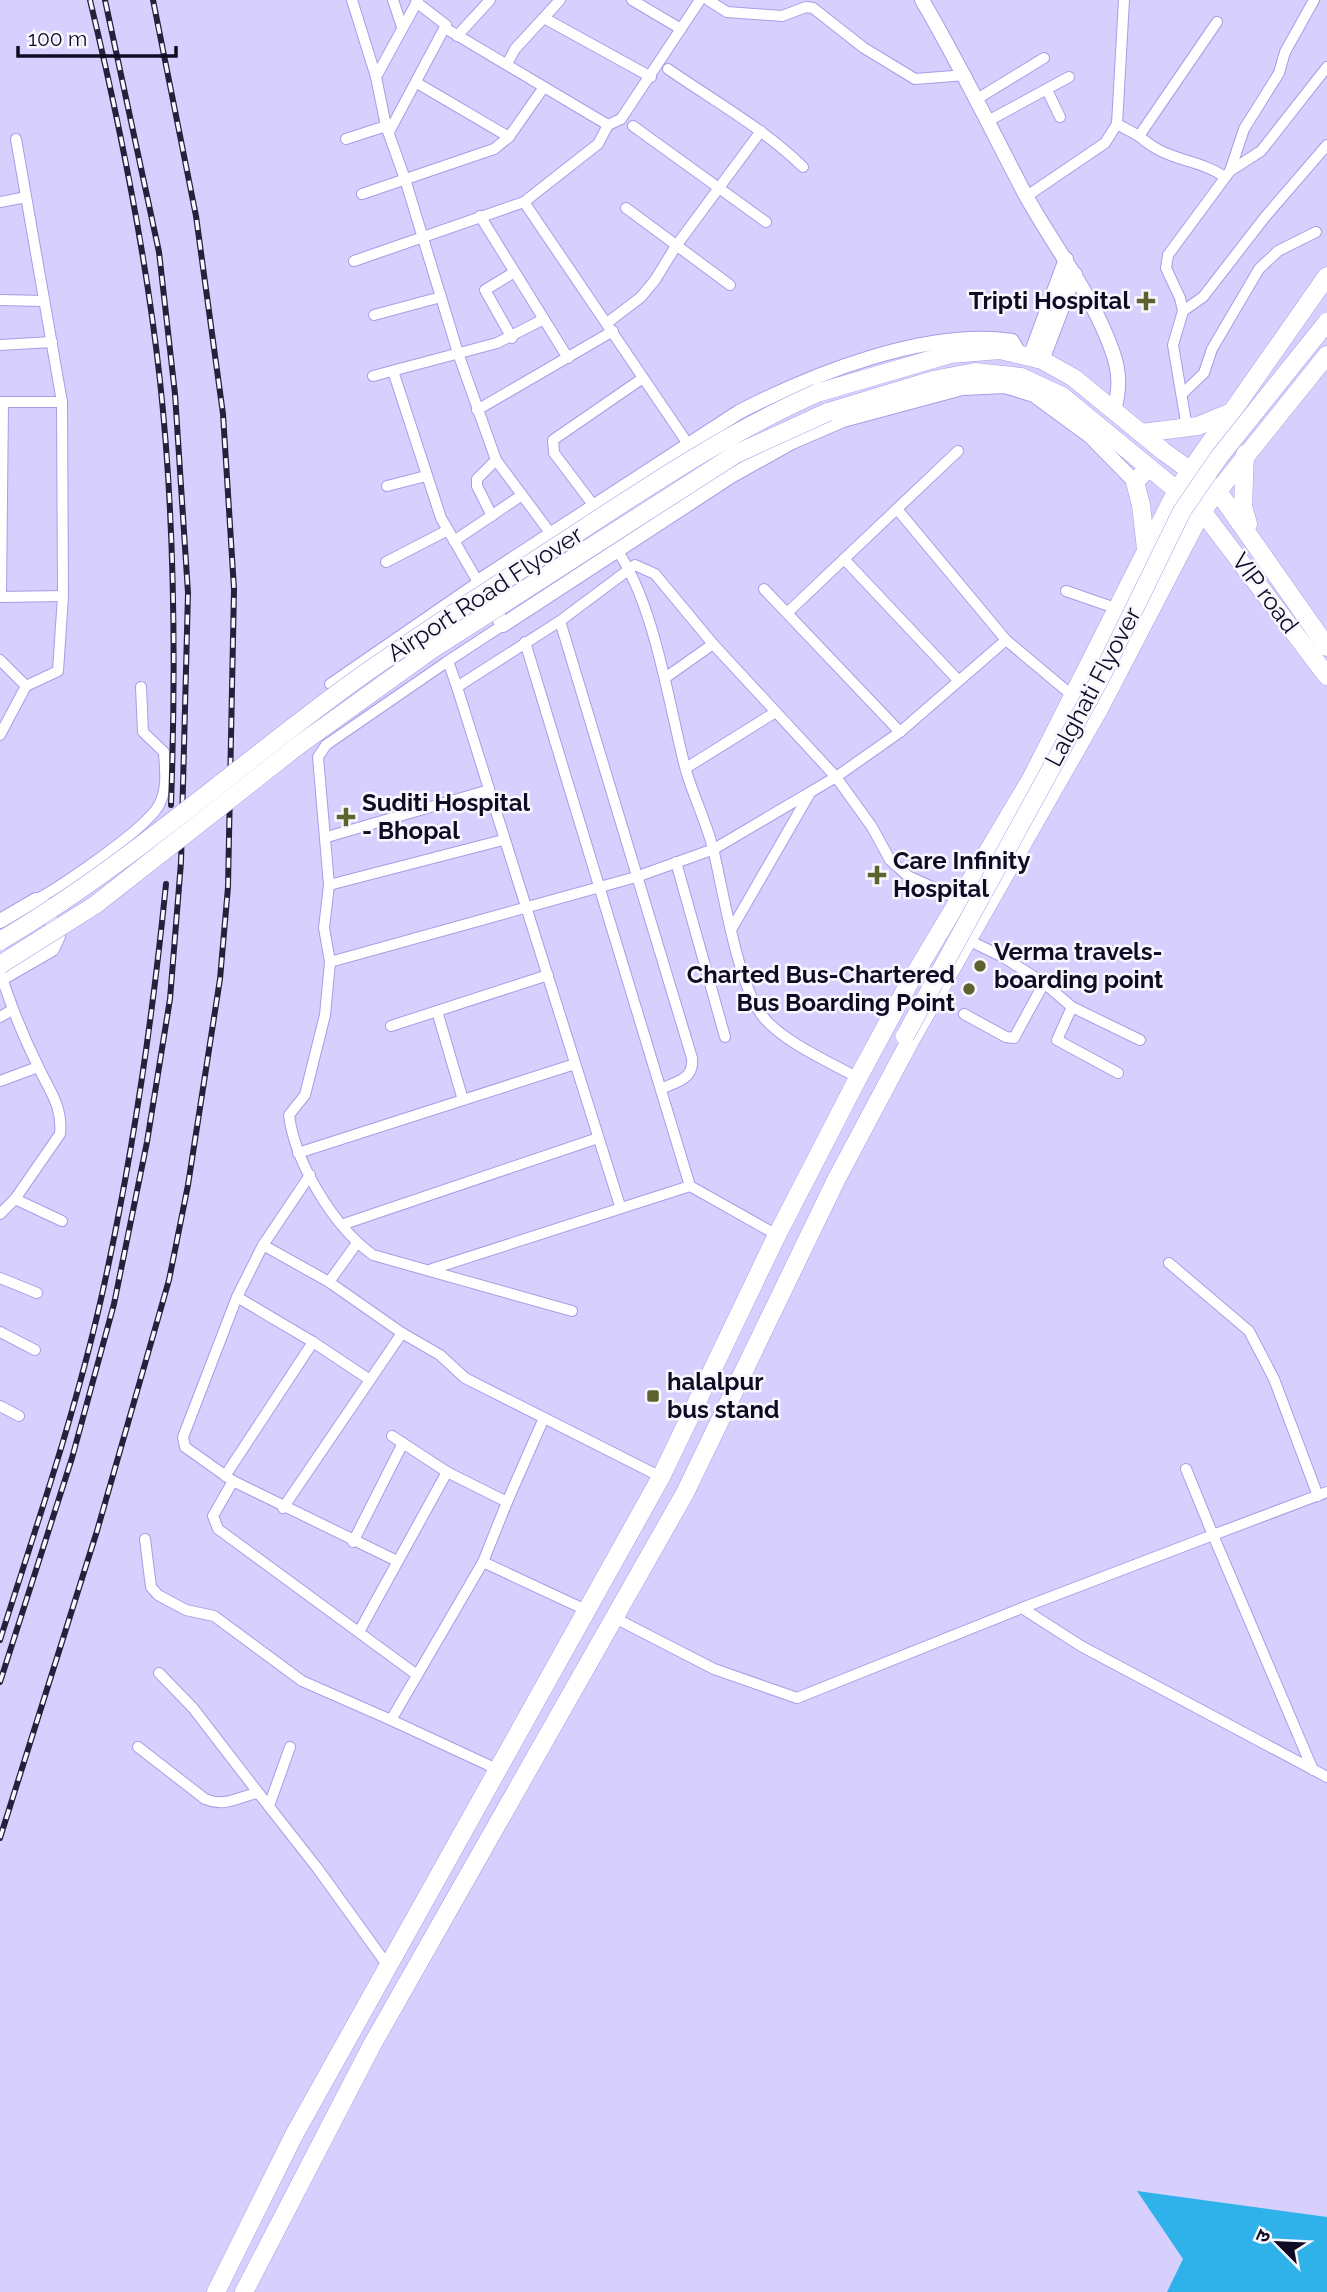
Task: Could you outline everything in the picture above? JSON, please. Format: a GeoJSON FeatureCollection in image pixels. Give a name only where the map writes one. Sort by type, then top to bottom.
{"type":"FeatureCollection","features":[{"type":"Feature","properties":{"kind":"main road"},"geometry":{"type":"LineString","coordinates":[[216,2292],[294,2135],[662,1477],[777,1235],[858,1078],[958,899],[1031,779],[1177,490],[1327,276]]}},
{"type":"Feature","properties":{"kind":"main road","name":"Lalghati Flyover"},"geometry":{"type":"LineString","coordinates":[[893,1072],[897,1051],[1100,679],[1182,511],[1219,457],[1327,322]]}},
{"type":"Feature","properties":{"kind":"main road","name":"Airport Road Flyover"},"geometry":{"type":"LineString","coordinates":[[0,941],[96,879],[346,686],[707,449],[755,421],[817,393],[950,354],[979,350],[1030,357]]}},
{"type":"Feature","properties":{"kind":"main road"},"geometry":{"type":"LineString","coordinates":[[243,2292],[367,2055],[701,1464],[816,1219],[893,1072],[1098,711],[1202,511],[1327,355]]}},
{"type":"Feature","properties":{"kind":"main road","name":"VIP road"},"geometry":{"type":"LineString","coordinates":[[1030,357],[1074,378],[1217,490],[1250,532],[1327,647]]}},
{"type":"Feature","properties":{"kind":"main road","name":"Airport Road Flyover"},"geometry":{"type":"LineString","coordinates":[[1,974],[95,905],[318,730],[452,636],[736,454],[775,433],[952,376],[1005,373],[1031,380],[1085,412],[1141,475]]}},
{"type":"Feature","properties":{"kind":"main road"},"geometry":{"type":"LineString","coordinates":[[1141,433],[1187,428],[1229,413]]}},
{"type":"Feature","properties":{"kind":"main road"},"geometry":{"type":"LineString","coordinates":[[1245,454],[1243,506],[1250,532]]}},
{"type":"Feature","properties":{"kind":"main road","name":"VIP road"},"geometry":{"type":"LineString","coordinates":[[1141,475],[1177,490],[1202,511],[1327,676]]}},
{"type":"Feature","properties":{"kind":"main road"},"geometry":{"type":"LineString","coordinates":[[1141,475],[1146,549]]}},
{"type":"Feature","properties":{"kind":"main road"},"geometry":{"type":"LineString","coordinates":[[1163,582],[1195,543],[1209,538],[1223,542],[1252,576]]}},
{"type":"Feature","properties":{"kind":"street"},"geometry":{"type":"LineString","coordinates":[[352,0],[376,77],[388,129],[477,410],[496,460],[551,534]]}},
{"type":"Feature","properties":{"kind":"street"},"geometry":{"type":"LineString","coordinates":[[393,0],[402,27]]}},
{"type":"Feature","properties":{"kind":"street"},"geometry":{"type":"LineString","coordinates":[[507,64],[515,49],[561,0]]}},
{"type":"Feature","properties":{"kind":"street"},"geometry":{"type":"LineString","coordinates":[[632,0],[681,29]]}},
{"type":"Feature","properties":{"kind":"street"},"geometry":{"type":"LineString","coordinates":[[354,261],[524,202],[598,144],[608,125],[621,119],[700,0]]}},
{"type":"Feature","properties":{"kind":"street"},"geometry":{"type":"LineString","coordinates":[[708,0],[727,12],[782,16],[806,7],[813,8],[864,48],[915,79],[966,75]]}},
{"type":"Feature","properties":{"kind":"street"},"geometry":{"type":"LineString","coordinates":[[922,0],[966,75],[1027,196],[1075,274],[1113,352],[1120,390],[1114,410]]}},
{"type":"Feature","properties":{"kind":"street"},"geometry":{"type":"LineString","coordinates":[[1027,196],[1105,143],[1117,124],[1124,0]]}},
{"type":"Feature","properties":{"kind":"street"},"geometry":{"type":"LineString","coordinates":[[1187,428],[1173,345],[1183,311],[1166,268],[1167,260],[1228,174],[1244,129],[1279,73],[1284,52],[1314,0]]}},
{"type":"Feature","properties":{"kind":"street"},"geometry":{"type":"LineString","coordinates":[[346,139],[388,129],[417,83],[446,24],[417,1],[376,77]]}},
{"type":"Feature","properties":{"kind":"street"},"geometry":{"type":"LineString","coordinates":[[457,36],[484,2]]}},
{"type":"Feature","properties":{"kind":"street"},"geometry":{"type":"LineString","coordinates":[[544,18],[651,77]]}},
{"type":"Feature","properties":{"kind":"street"},"geometry":{"type":"LineString","coordinates":[[1139,136],[1217,22]]}},
{"type":"Feature","properties":{"kind":"street"},"geometry":{"type":"LineString","coordinates":[[444,28],[608,125]]}},
{"type":"Feature","properties":{"kind":"street"},"geometry":{"type":"LineString","coordinates":[[977,99],[1044,58]]}},
{"type":"Feature","properties":{"kind":"street"},"geometry":{"type":"LineString","coordinates":[[1228,174],[1261,151],[1327,67]]}},
{"type":"Feature","properties":{"kind":"street"},"geometry":{"type":"LineString","coordinates":[[668,69],[761,131],[803,167]]}},
{"type":"Feature","properties":{"kind":"street"},"geometry":{"type":"LineString","coordinates":[[988,121],[1069,77]]}},
{"type":"Feature","properties":{"kind":"street"},"geometry":{"type":"LineString","coordinates":[[417,83],[509,137]]}},
{"type":"Feature","properties":{"kind":"street"},"geometry":{"type":"LineString","coordinates":[[362,194],[494,149],[509,137],[544,87]]}},
{"type":"Feature","properties":{"kind":"street"},"geometry":{"type":"LineString","coordinates":[[1046,90],[1060,117]]}},
{"type":"Feature","properties":{"kind":"street"},"geometry":{"type":"LineString","coordinates":[[1117,124],[1164,155],[1228,174]]}},
{"type":"Feature","properties":{"kind":"street"},"geometry":{"type":"LineString","coordinates":[[633,126],[766,222]]}},
{"type":"Feature","properties":{"kind":"street"},"geometry":{"type":"LineString","coordinates":[[477,410],[568,358],[610,327],[641,297],[761,131]]}},
{"type":"Feature","properties":{"kind":"street"},"geometry":{"type":"LineString","coordinates":[[0,735],[26,686],[58,671],[63,596],[62,402],[16,139]]}},
{"type":"Feature","properties":{"kind":"street"},"geometry":{"type":"LineString","coordinates":[[1183,311],[1203,297],[1265,217],[1327,145]]}},
{"type":"Feature","properties":{"kind":"street"},"geometry":{"type":"LineString","coordinates":[[0,202],[26,197]]}},
{"type":"Feature","properties":{"kind":"street"},"geometry":{"type":"LineString","coordinates":[[524,202],[688,444]]}},
{"type":"Feature","properties":{"kind":"street"},"geometry":{"type":"LineString","coordinates":[[626,208],[730,285]]}},
{"type":"Feature","properties":{"kind":"street"},"geometry":{"type":"LineString","coordinates":[[480,216],[568,358]]}},
{"type":"Feature","properties":{"kind":"street"},"geometry":{"type":"LineString","coordinates":[[1182,394],[1204,373],[1212,349],[1259,269],[1278,251],[1316,232]]}},
{"type":"Feature","properties":{"kind":"street"},"geometry":{"type":"LineString","coordinates":[[1030,357],[1066,259]]}},
{"type":"Feature","properties":{"kind":"street"},"geometry":{"type":"LineString","coordinates":[[512,338],[485,290],[513,273]]}},
{"type":"Feature","properties":{"kind":"street"},"geometry":{"type":"LineString","coordinates":[[1030,357],[1075,274]]}},
{"type":"Feature","properties":{"kind":"street"},"geometry":{"type":"LineString","coordinates":[[374,315],[441,297]]}},
{"type":"Feature","properties":{"kind":"street"},"geometry":{"type":"LineString","coordinates":[[0,300],[44,301]]}},
{"type":"Feature","properties":{"kind":"street"},"geometry":{"type":"LineString","coordinates":[[373,376],[512,338],[544,319]]}},
{"type":"Feature","properties":{"kind":"street"},"geometry":{"type":"LineString","coordinates":[[330,684],[478,582],[688,444],[781,390],[834,369],[901,351],[975,338],[1012,341],[1030,357]]}},
{"type":"Feature","properties":{"kind":"street"},"geometry":{"type":"LineString","coordinates":[[0,345],[52,342]]}},
{"type":"Feature","properties":{"kind":"street"},"geometry":{"type":"LineString","coordinates":[[393,372],[426,476],[448,530],[503,625]]}},
{"type":"Feature","properties":{"kind":"street"},"geometry":{"type":"LineString","coordinates":[[594,506],[554,453],[553,440],[643,378]]}},
{"type":"Feature","properties":{"kind":"street"},"geometry":{"type":"LineString","coordinates":[[62,402],[1,402],[1,597],[63,596]]}},
{"type":"Feature","properties":{"kind":"street"},"geometry":{"type":"LineString","coordinates":[[572,1311],[502,1293],[432,1269],[373,1255],[357,1243],[319,1192],[298,1153],[289,1115],[305,1095],[325,1015],[330,962],[324,929],[329,885],[327,837],[318,757],[326,745],[448,661],[617,550],[837,413]]}},
{"type":"Feature","properties":{"kind":"street"},"geometry":{"type":"LineString","coordinates":[[787,613],[958,451]]}},
{"type":"Feature","properties":{"kind":"street"},"geometry":{"type":"LineString","coordinates":[[492,516],[477,486],[477,479],[496,460]]}},
{"type":"Feature","properties":{"kind":"street"},"geometry":{"type":"LineString","coordinates":[[387,486],[426,476]]}},
{"type":"Feature","properties":{"kind":"street"},"geometry":{"type":"LineString","coordinates":[[454,541],[522,495]]}},
{"type":"Feature","properties":{"kind":"street"},"geometry":{"type":"LineString","coordinates":[[897,509],[1006,640],[1074,697]]}},
{"type":"Feature","properties":{"kind":"street"},"geometry":{"type":"LineString","coordinates":[[386,562],[448,530]]}},
{"type":"Feature","properties":{"kind":"street"},"geometry":{"type":"LineString","coordinates":[[617,550],[629,568],[665,677],[685,768],[714,849],[731,930],[760,1013],[785,1035],[858,1078]]}},
{"type":"Feature","properties":{"kind":"street"},"geometry":{"type":"LineString","coordinates":[[844,559],[958,680]]}},
{"type":"Feature","properties":{"kind":"street"},"geometry":{"type":"LineString","coordinates":[[457,687],[560,621],[635,565],[655,574],[713,645],[835,778],[897,867],[958,899]]}},
{"type":"Feature","properties":{"kind":"street"},"geometry":{"type":"LineString","coordinates":[[764,589],[900,732]]}},
{"type":"Feature","properties":{"kind":"street"},"geometry":{"type":"LineString","coordinates":[[1066,591],[1118,608]]}},
{"type":"Feature","properties":{"kind":"street"},"geometry":{"type":"LineString","coordinates":[[560,621],[692,1058],[693,1069],[688,1076],[661,1089]]}},
{"type":"Feature","properties":{"kind":"street"},"geometry":{"type":"LineString","coordinates":[[330,962],[636,877],[714,849],[835,778],[900,732],[1006,640]]}},
{"type":"Feature","properties":{"kind":"street"},"geometry":{"type":"LineString","coordinates":[[525,642],[690,1185],[777,1235]]}},
{"type":"Feature","properties":{"kind":"street"},"geometry":{"type":"LineString","coordinates":[[665,677],[713,645]]}},
{"type":"Feature","properties":{"kind":"street"},"geometry":{"type":"LineString","coordinates":[[0,660],[26,686]]}},
{"type":"Feature","properties":{"kind":"street"},"geometry":{"type":"LineString","coordinates":[[448,661],[620,1206]]}},
{"type":"Feature","properties":{"kind":"street"},"geometry":{"type":"LineString","coordinates":[[0,922],[89,866],[158,806],[166,782],[164,752],[143,732],[141,687]]}},
{"type":"Feature","properties":{"kind":"street"},"geometry":{"type":"LineString","coordinates":[[685,768],[774,713]]}},
{"type":"Feature","properties":{"kind":"street"},"geometry":{"type":"LineString","coordinates":[[327,837],[489,790]]}},
{"type":"Feature","properties":{"kind":"street"},"geometry":{"type":"LineString","coordinates":[[731,930],[811,792]]}},
{"type":"Feature","properties":{"kind":"street"},"geometry":{"type":"LineString","coordinates":[[329,885],[503,840]]}},
{"type":"Feature","properties":{"kind":"street"},"geometry":{"type":"LineString","coordinates":[[676,862],[725,1037]]}},
{"type":"Feature","properties":{"kind":"street"},"geometry":{"type":"LineString","coordinates":[[0,1214],[15,1199],[60,1134],[62,1122],[56,1096],[38,1068],[12,1010],[1,974],[56,944],[58,936],[46,904],[36,900]]}},
{"type":"Feature","properties":{"kind":"street"},"geometry":{"type":"LineString","coordinates":[[968,940],[1044,983],[1072,1007],[1140,1040]]}},
{"type":"Feature","properties":{"kind":"street"},"geometry":{"type":"LineString","coordinates":[[391,1026],[548,975]]}},
{"type":"Feature","properties":{"kind":"street"},"geometry":{"type":"LineString","coordinates":[[964,1014],[1006,1037],[1014,1038],[1044,983]]}},
{"type":"Feature","properties":{"kind":"street"},"geometry":{"type":"LineString","coordinates":[[1072,1007],[1057,1040],[1118,1073]]}},
{"type":"Feature","properties":{"kind":"street"},"geometry":{"type":"LineString","coordinates":[[0,1017],[12,1010]]}},
{"type":"Feature","properties":{"kind":"street"},"geometry":{"type":"LineString","coordinates":[[437,1011],[463,1100]]}},
{"type":"Feature","properties":{"kind":"street"},"geometry":{"type":"LineString","coordinates":[[298,1153],[575,1064]]}},
{"type":"Feature","properties":{"kind":"street"},"geometry":{"type":"LineString","coordinates":[[0,1081],[38,1068]]}},
{"type":"Feature","properties":{"kind":"street"},"geometry":{"type":"LineString","coordinates":[[344,1224],[598,1138]]}},
{"type":"Feature","properties":{"kind":"street"},"geometry":{"type":"LineString","coordinates":[[310,1175],[263,1245],[237,1297],[183,1437],[185,1447],[192,1455],[229,1479],[283,1508],[397,1561]]}},
{"type":"Feature","properties":{"kind":"street"},"geometry":{"type":"LineString","coordinates":[[432,1269],[690,1185]]}},
{"type":"Feature","properties":{"kind":"street"},"geometry":{"type":"LineString","coordinates":[[15,1199],[62,1221]]}},
{"type":"Feature","properties":{"kind":"street"},"geometry":{"type":"LineString","coordinates":[[329,1282],[357,1243]]}},
{"type":"Feature","properties":{"kind":"street"},"geometry":{"type":"LineString","coordinates":[[263,1245],[329,1282],[402,1333],[440,1355],[466,1378],[662,1477]]}},
{"type":"Feature","properties":{"kind":"street"},"geometry":{"type":"LineString","coordinates":[[613,1617],[714,1669],[797,1698],[1022,1608],[1323,1494],[1274,1379],[1249,1331],[1169,1263]]}},
{"type":"Feature","properties":{"kind":"street"},"geometry":{"type":"LineString","coordinates":[[0,1278],[37,1293]]}},
{"type":"Feature","properties":{"kind":"street"},"geometry":{"type":"LineString","coordinates":[[237,1297],[370,1380]]}},
{"type":"Feature","properties":{"kind":"street"},"geometry":{"type":"LineString","coordinates":[[0,1332],[34,1350]]}},
{"type":"Feature","properties":{"kind":"street"},"geometry":{"type":"LineString","coordinates":[[283,1508],[402,1333]]}},
{"type":"Feature","properties":{"kind":"street"},"geometry":{"type":"LineString","coordinates":[[313,1342],[229,1479],[213,1516],[218,1529],[360,1630],[417,1675]]}},
{"type":"Feature","properties":{"kind":"street"},"geometry":{"type":"LineString","coordinates":[[0,1406],[19,1416]]}},
{"type":"Feature","properties":{"kind":"street"},"geometry":{"type":"LineString","coordinates":[[391,1720],[483,1562],[544,1418]]}},
{"type":"Feature","properties":{"kind":"street"},"geometry":{"type":"LineString","coordinates":[[392,1436],[447,1472],[507,1502]]}},
{"type":"Feature","properties":{"kind":"street"},"geometry":{"type":"LineString","coordinates":[[353,1542],[403,1443]]}},
{"type":"Feature","properties":{"kind":"street"},"geometry":{"type":"LineString","coordinates":[[1186,1469],[1313,1770]]}},
{"type":"Feature","properties":{"kind":"street"},"geometry":{"type":"LineString","coordinates":[[360,1630],[447,1472]]}},
{"type":"Feature","properties":{"kind":"street"},"geometry":{"type":"LineString","coordinates":[[145,1539],[152,1587],[158,1595],[186,1610],[214,1616],[302,1681],[499,1770]]}},
{"type":"Feature","properties":{"kind":"street"},"geometry":{"type":"LineString","coordinates":[[483,1562],[588,1611]]}},
{"type":"Feature","properties":{"kind":"street"},"geometry":{"type":"LineString","coordinates":[[1022,1608],[1080,1646],[1327,1777]]}},
{"type":"Feature","properties":{"kind":"street"},"geometry":{"type":"LineString","coordinates":[[159,1672],[193,1708],[260,1794],[388,1966]]}},
{"type":"Feature","properties":{"kind":"street"},"geometry":{"type":"LineString","coordinates":[[138,1747],[205,1800],[229,1802],[260,1794]]}},
{"type":"Feature","properties":{"kind":"street"},"geometry":{"type":"LineString","coordinates":[[269,1806],[290,1747]]}},
{"type":"Feature","properties":{"kind":"water"},"geometry":{"type":"Polygon","coordinates":[[[1137,2191],[1327,2217],[1327,2292],[1167,2292],[1183,2259],[1137,2191]]]}},
{"type":"Feature","properties":{"kind":"railway"},"geometry":{"type":"LineString","coordinates":[[90,0],[131,189],[160,381],[169,486],[173,592],[171,805]]}},
{"type":"Feature","properties":{"kind":"railway"},"geometry":{"type":"LineString","coordinates":[[0,1682],[72,1458],[114,1304],[147,1142],[170,999],[181,862],[188,593],[175,394],[159,252],[105,0]]}},
{"type":"Feature","properties":{"kind":"railway"},"geometry":{"type":"LineString","coordinates":[[0,1838],[97,1531],[169,1280],[188,1185],[220,979],[228,887],[234,589],[223,414],[196,216],[153,0]]}},
{"type":"Feature","properties":{"kind":"railway"},"geometry":{"type":"LineString","coordinates":[[0,1640],[67,1428],[101,1299],[140,1092],[166,884]]}},
{"type":"Feature","properties":{"kind":"place","name":"Tripti Hospital"},"geometry":{"type":"Point","coordinates":[1146,301]}},
{"type":"Feature","properties":{"kind":"place","name":"Suditi Hospital - Bhopal"},"geometry":{"type":"Point","coordinates":[346,817]}},
{"type":"Feature","properties":{"kind":"place","name":"Care Infinity Hospital"},"geometry":{"type":"Point","coordinates":[877,875]}},
{"type":"Feature","properties":{"kind":"place","name":"Verma travels- boarding point"},"geometry":{"type":"Point","coordinates":[980,966]}},
{"type":"Feature","properties":{"kind":"place","name":"Charted Bus-Chartered Bus Boarding Point"},"geometry":{"type":"Point","coordinates":[969,989]}},
{"type":"Feature","properties":{"kind":"place","name":"halalpur bus stand"},"geometry":{"type":"Point","coordinates":[653,1396]}}]}
